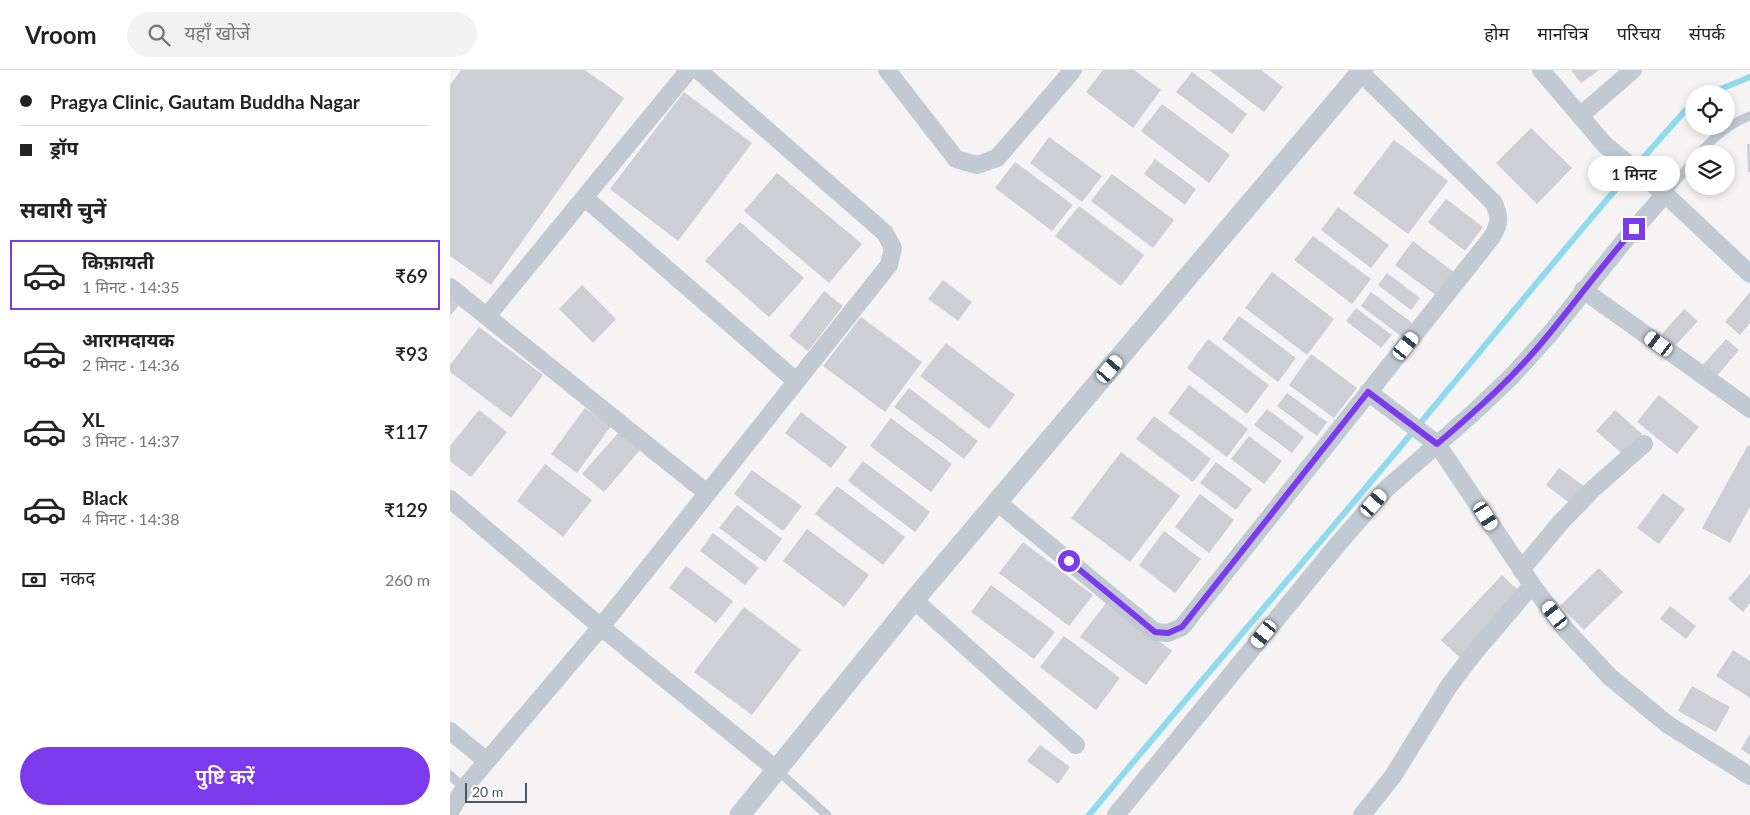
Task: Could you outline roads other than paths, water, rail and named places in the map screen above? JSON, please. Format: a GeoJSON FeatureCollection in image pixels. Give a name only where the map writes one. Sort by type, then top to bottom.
{"type":"FeatureCollection","features":[{"type":"Feature","properties":{"kind":"street"},"geometry":{"type":"LineString","coordinates":[[487,316],[689,70]]}},
{"type":"Feature","properties":{"kind":"street"},"geometry":{"type":"LineString","coordinates":[[450,812],[464,788],[601,627],[889,265],[893,248],[886,233],[698,70]]}},
{"type":"Feature","properties":{"kind":"street"},"geometry":{"type":"LineString","coordinates":[[886,70],[956,159],[977,165],[996,158],[1073,70]]}},
{"type":"Feature","properties":{"kind":"street"},"geometry":{"type":"LineString","coordinates":[[1541,70],[1605,146],[1659,190],[1750,274]]}},
{"type":"Feature","properties":{"kind":"street"},"geometry":{"type":"LineString","coordinates":[[1580,116],[1633,70]]}},
{"type":"Feature","properties":{"kind":"street"},"geometry":{"type":"LineString","coordinates":[[740,815],[914,600],[1362,72],[1494,203],[1499,216],[1498,227],[1492,237],[1182,627],[1168,633],[1155,632],[998,502]]}},
{"type":"Feature","properties":{"kind":"street"},"geometry":{"type":"LineString","coordinates":[[1116,815],[1338,544],[1430,440],[1472,414],[1511,377],[1549,334],[1624,240],[1659,190]]}},
{"type":"Feature","properties":{"kind":"street"},"geometry":{"type":"LineString","coordinates":[[585,198],[796,381]]}},
{"type":"Feature","properties":{"kind":"street"},"geometry":{"type":"LineString","coordinates":[[450,287],[707,493]]}},
{"type":"Feature","properties":{"kind":"street"},"geometry":{"type":"LineString","coordinates":[[1583,290],[1750,409]]}},
{"type":"Feature","properties":{"kind":"street"},"geometry":{"type":"LineString","coordinates":[[1368,392],[1430,440],[1532,586],[1566,630],[1610,677],[1667,724],[1750,776]]}},
{"type":"Feature","properties":{"kind":"street"},"geometry":{"type":"LineString","coordinates":[[1522,570],[1567,515],[1594,488],[1644,444]]}},
{"type":"Feature","properties":{"kind":"street"},"geometry":{"type":"LineString","coordinates":[[450,499],[601,627],[776,770]]}},
{"type":"Feature","properties":{"kind":"street"},"geometry":{"type":"LineString","coordinates":[[1362,815],[1393,776],[1449,686],[1474,653],[1532,586]]}},
{"type":"Feature","properties":{"kind":"street"},"geometry":{"type":"LineString","coordinates":[[914,600],[1076,745]]}},
{"type":"Feature","properties":{"kind":"street"},"geometry":{"type":"LineString","coordinates":[[450,731],[487,761]]}},
{"type":"Feature","properties":{"kind":"lane"},"geometry":{"type":"LineString","coordinates":[[1707,145],[1737,121],[1750,116]]}},
{"type":"Feature","properties":{"kind":"lane"},"geometry":{"type":"LineString","coordinates":[[1659,190],[1685,168]]}},
{"type":"Feature","properties":{"kind":"lane"},"geometry":{"type":"LineString","coordinates":[[776,770],[828,815]]}},
{"type":"Feature","properties":{"kind":"lane"},"geometry":{"type":"LineString","coordinates":[[450,775],[464,788]]}},
{"type":"Feature","properties":{"kind":"waterway"},"geometry":{"type":"LineString","coordinates":[[1730,85],[1750,77]]}},
{"type":"Feature","properties":{"kind":"waterway"},"geometry":{"type":"LineString","coordinates":[[1089,815],[1403,444],[1599,208],[1685,111]]}}]}
